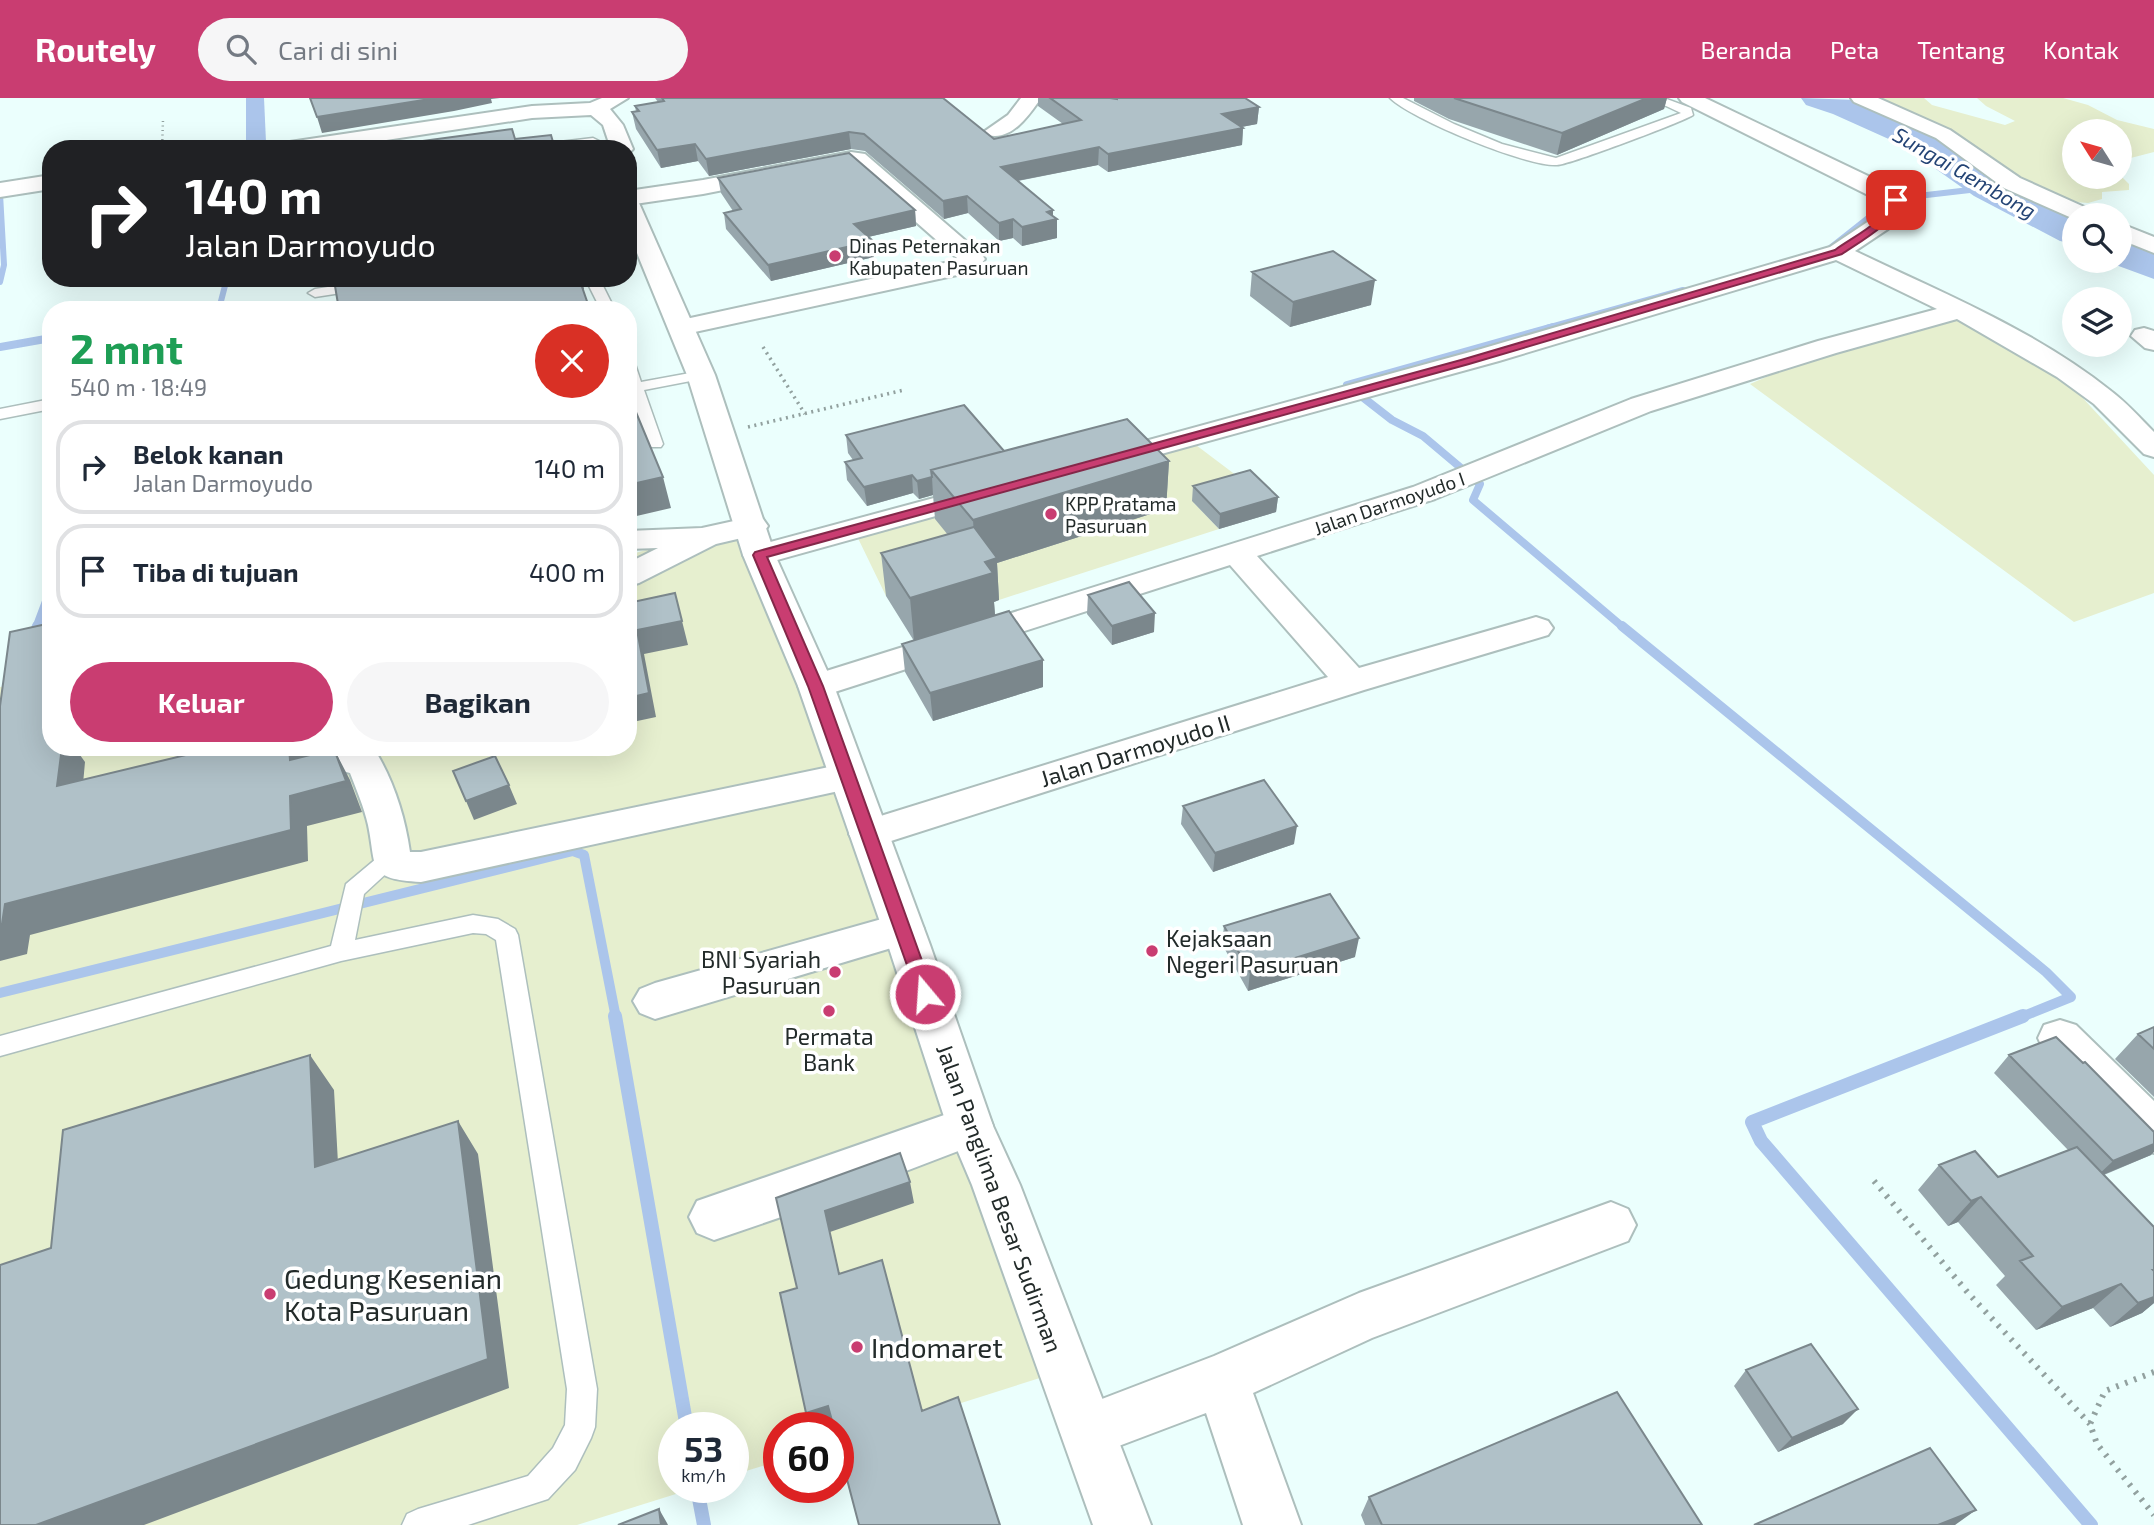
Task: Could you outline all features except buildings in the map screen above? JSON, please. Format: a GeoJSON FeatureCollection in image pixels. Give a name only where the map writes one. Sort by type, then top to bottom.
{"type":"FeatureCollection","features":[{"type":"Feature","properties":{"kind":"street"},"geometry":{"type":"LineString","coordinates":[[995,131],[1015,119],[1031,98]]}},
{"type":"Feature","properties":{"kind":"street"},"geometry":{"type":"LineString","coordinates":[[1081,467],[1356,392],[1838,252],[1885,219],[1896,208],[1895,199],[1689,98]]}},
{"type":"Feature","properties":{"kind":"street"},"geometry":{"type":"LineString","coordinates":[[1861,98],[1943,134],[2012,183],[2062,206]]}},
{"type":"Feature","properties":{"kind":"street"},"geometry":{"type":"LineString","coordinates":[[531,112],[586,117],[606,114],[615,104],[637,99]]}},
{"type":"Feature","properties":{"kind":"street"},"geometry":{"type":"LineString","coordinates":[[615,104],[621,140]]}},
{"type":"Feature","properties":{"kind":"street"},"geometry":{"type":"LineString","coordinates":[[343,140],[531,112],[586,117]]}},
{"type":"Feature","properties":{"kind":"street"},"geometry":{"type":"LineString","coordinates":[[637,199],[857,159],[973,260],[957,268],[681,327]]}},
{"type":"Feature","properties":{"kind":"street"},"geometry":{"type":"LineString","coordinates":[[0,190],[42,183]]}},
{"type":"Feature","properties":{"kind":"street","name":"Jalan Panglima Besar Sudirman"},"geometry":{"type":"LineString","coordinates":[[637,222],[701,375],[755,540],[816,686],[970,1126],[996,1185],[1122,1525]]}},
{"type":"Feature","properties":{"kind":"street"},"geometry":{"type":"LineString","coordinates":[[2132,236],[2154,246]]}},
{"type":"Feature","properties":{"kind":"street"},"geometry":{"type":"LineString","coordinates":[[1838,252],[1959,311],[2066,370],[2099,394],[2154,448]]}},
{"type":"Feature","properties":{"kind":"street","name":"Jalan Darmoyudo I"},"geometry":{"type":"LineString","coordinates":[[816,686],[1424,494],[1641,405],[1827,347],[1959,311]]}},
{"type":"Feature","properties":{"kind":"street"},"geometry":{"type":"LineString","coordinates":[[637,540],[705,537],[755,540],[1014,486]]}},
{"type":"Feature","properties":{"kind":"street"},"geometry":{"type":"LineString","coordinates":[[637,571],[705,537]]}},
{"type":"Feature","properties":{"kind":"street"},"geometry":{"type":"LineString","coordinates":[[1238,554],[1352,682]]}},
{"type":"Feature","properties":{"kind":"street","name":"Jalan Darmoyudo II"},"geometry":{"type":"LineString","coordinates":[[869,834],[1352,682],[1536,628]]}},
{"type":"Feature","properties":{"kind":"street"},"geometry":{"type":"LineString","coordinates":[[343,756],[344,759],[363,761],[367,768],[387,824],[391,859],[402,866],[421,867],[848,776]]}},
{"type":"Feature","properties":{"kind":"street"},"geometry":{"type":"LineString","coordinates":[[655,1001],[903,929]]}},
{"type":"Feature","properties":{"kind":"street"},"geometry":{"type":"LineString","coordinates":[[2060,1038],[2154,1132]]}},
{"type":"Feature","properties":{"kind":"street"},"geometry":{"type":"LineString","coordinates":[[715,1217],[809,1186],[970,1126]]}},
{"type":"Feature","properties":{"kind":"street"},"geometry":{"type":"LineString","coordinates":[[1087,1431],[1222,1381],[1359,1318],[1611,1225]]}},
{"type":"Feature","properties":{"kind":"street"},"geometry":{"type":"LineString","coordinates":[[1222,1381],[1272,1525]]}},
{"type":"Feature","properties":{"kind":"lane"},"geometry":{"type":"LineString","coordinates":[[1395,98],[1446,125],[1538,158],[1557,162],[1687,114],[1687,110],[1680,106],[1654,98]]}},
{"type":"Feature","properties":{"kind":"lane"},"geometry":{"type":"LineString","coordinates":[[566,140],[586,117]]}},
{"type":"Feature","properties":{"kind":"lane"},"geometry":{"type":"LineString","coordinates":[[315,293],[354,287]]}},
{"type":"Feature","properties":{"kind":"lane"},"geometry":{"type":"LineString","coordinates":[[637,387],[701,375]]}},
{"type":"Feature","properties":{"kind":"lane"},"geometry":{"type":"LineString","coordinates":[[637,398],[655,444]]}},
{"type":"Feature","properties":{"kind":"lane"},"geometry":{"type":"LineString","coordinates":[[0,414],[42,406]]}},
{"type":"Feature","properties":{"kind":"lane"},"geometry":{"type":"LineString","coordinates":[[341,951],[354,890],[391,859]]}},
{"type":"Feature","properties":{"kind":"lane"},"geometry":{"type":"LineString","coordinates":[[0,1046],[341,951],[473,924],[490,925],[507,934],[582,1389],[580,1427],[564,1459],[537,1488],[418,1525]]}},
{"type":"Feature","properties":{"kind":"path"},"geometry":{"type":"LineString","coordinates":[[162,140],[163,120]]}},
{"type":"Feature","properties":{"kind":"path"},"geometry":{"type":"LineString","coordinates":[[763,347],[804,414]]}},
{"type":"Feature","properties":{"kind":"path"},"geometry":{"type":"LineString","coordinates":[[720,433],[904,390]]}},
{"type":"Feature","properties":{"kind":"path"},"geometry":{"type":"LineString","coordinates":[[1874,1181],[1969,1294],[2090,1424],[2097,1444],[2154,1515]]}},
{"type":"Feature","properties":{"kind":"path"},"geometry":{"type":"LineString","coordinates":[[2090,1424],[2105,1391],[2154,1371]]}},
{"type":"Feature","properties":{"kind":"green space"},"geometry":{"type":"Polygon","coordinates":[[[1871,98],[1924,98],[1932,105],[2005,125],[2015,121],[1986,106],[1977,98],[2063,98],[2088,105],[2115,119],[2062,119],[2062,189],[2129,190],[2102,192],[2102,199],[2088,203],[2063,201],[1871,98]]]}},
{"type":"Feature","properties":{"kind":"green space"},"geometry":{"type":"Polygon","coordinates":[[[2132,124],[2154,129],[2154,152],[2132,158],[2132,124]]]}},
{"type":"Feature","properties":{"kind":"green space"},"geometry":{"type":"Polygon","coordinates":[[[1956,316],[2067,381],[2154,475],[2154,593],[2074,622],[1750,384],[1829,350],[1956,316]]]}},
{"type":"Feature","properties":{"kind":"green space"},"geometry":{"type":"Polygon","coordinates":[[[1188,439],[1249,485],[1194,503],[1219,529],[999,600],[976,570],[886,596],[854,530],[1188,439]]]}},
{"type":"Feature","properties":{"kind":"green space"},"geometry":{"type":"Polygon","coordinates":[[[754,520],[1062,1371],[854,1437],[854,1412],[763,1412],[763,1466],[749,1470],[749,1412],[658,1412],[658,1500],[577,1525],[0,1525],[0,687],[42,680],[42,756],[637,756],[637,552],[754,520]]]}},
{"type":"Feature","properties":{"kind":"waterway"},"geometry":{"type":"LineString","coordinates":[[255,98],[256,140]]}},
{"type":"Feature","properties":{"kind":"waterway","name":"Sungai Gembong"},"geometry":{"type":"LineString","coordinates":[[1817,98],[1845,107],[1914,138],[1987,188],[2062,227]]}},
{"type":"Feature","properties":{"kind":"waterway"},"geometry":{"type":"LineString","coordinates":[[1830,248],[1892,199],[1987,188]]}},
{"type":"Feature","properties":{"kind":"waterway"},"geometry":{"type":"LineString","coordinates":[[0,194],[4,265],[0,282]]}},
{"type":"Feature","properties":{"kind":"waterway","name":"Sungai Gembong"},"geometry":{"type":"LineString","coordinates":[[2132,258],[2154,267]]}},
{"type":"Feature","properties":{"kind":"waterway"},"geometry":{"type":"LineString","coordinates":[[221,301],[225,287]]}},
{"type":"Feature","properties":{"kind":"waterway"},"geometry":{"type":"LineString","coordinates":[[1547,328],[1683,290]]}},
{"type":"Feature","properties":{"kind":"waterway"},"geometry":{"type":"LineString","coordinates":[[1553,327],[1347,385],[1392,420],[1423,436],[1480,484],[1473,500],[1624,628]]}},
{"type":"Feature","properties":{"kind":"waterway"},"geometry":{"type":"LineString","coordinates":[[0,347],[42,340]]}},
{"type":"Feature","properties":{"kind":"waterway"},"geometry":{"type":"LineString","coordinates":[[36,628],[42,612]]}},
{"type":"Feature","properties":{"kind":"waterway"},"geometry":{"type":"LineString","coordinates":[[32,639],[37,626]]}},
{"type":"Feature","properties":{"kind":"waterway"},"geometry":{"type":"LineString","coordinates":[[1622,626],[2046,972],[2071,997],[2019,1018]]}},
{"type":"Feature","properties":{"kind":"waterway"},"geometry":{"type":"LineString","coordinates":[[0,993],[573,851],[584,855],[616,1018]]}},
{"type":"Feature","properties":{"kind":"waterway"},"geometry":{"type":"LineString","coordinates":[[615,1016],[684,1412]]}},
{"type":"Feature","properties":{"kind":"waterway"},"geometry":{"type":"LineString","coordinates":[[2023,1016],[1752,1122],[1761,1141],[2091,1525]]}},
{"type":"Feature","properties":{"kind":"waterway"},"geometry":{"type":"LineString","coordinates":[[700,1503],[704,1525]]}},
{"type":"Feature","properties":{"kind":"place","name":"Dinas Peternakan Kabupaten Pasuruan"},"geometry":{"type":"Point","coordinates":[835,256]}},
{"type":"Feature","properties":{"kind":"place","name":"KPP Pratama Pasuruan"},"geometry":{"type":"Point","coordinates":[1051,514]}},
{"type":"Feature","properties":{"kind":"place","name":"Kejaksaan Negeri Pasuruan"},"geometry":{"type":"Point","coordinates":[1152,951]}},
{"type":"Feature","properties":{"kind":"place","name":"BNI Syariah Pasuruan"},"geometry":{"type":"Point","coordinates":[835,972]}},
{"type":"Feature","properties":{"kind":"place","name":"Permata Bank"},"geometry":{"type":"Point","coordinates":[829,1011]}},
{"type":"Feature","properties":{"kind":"place","name":"Gedung Kesenian Kota Pasuruan"},"geometry":{"type":"Point","coordinates":[270,1294]}},
{"type":"Feature","properties":{"kind":"place","name":"Indomaret"},"geometry":{"type":"Point","coordinates":[857,1347]}},
{"type":"Feature","properties":{"kind":"route"},"geometry":{"type":"LineString","coordinates":[[925,994],[816,686],[759,555],[1465,362],[1838,252],[1885,219],[1896,208],[1896,200]]}}]}
